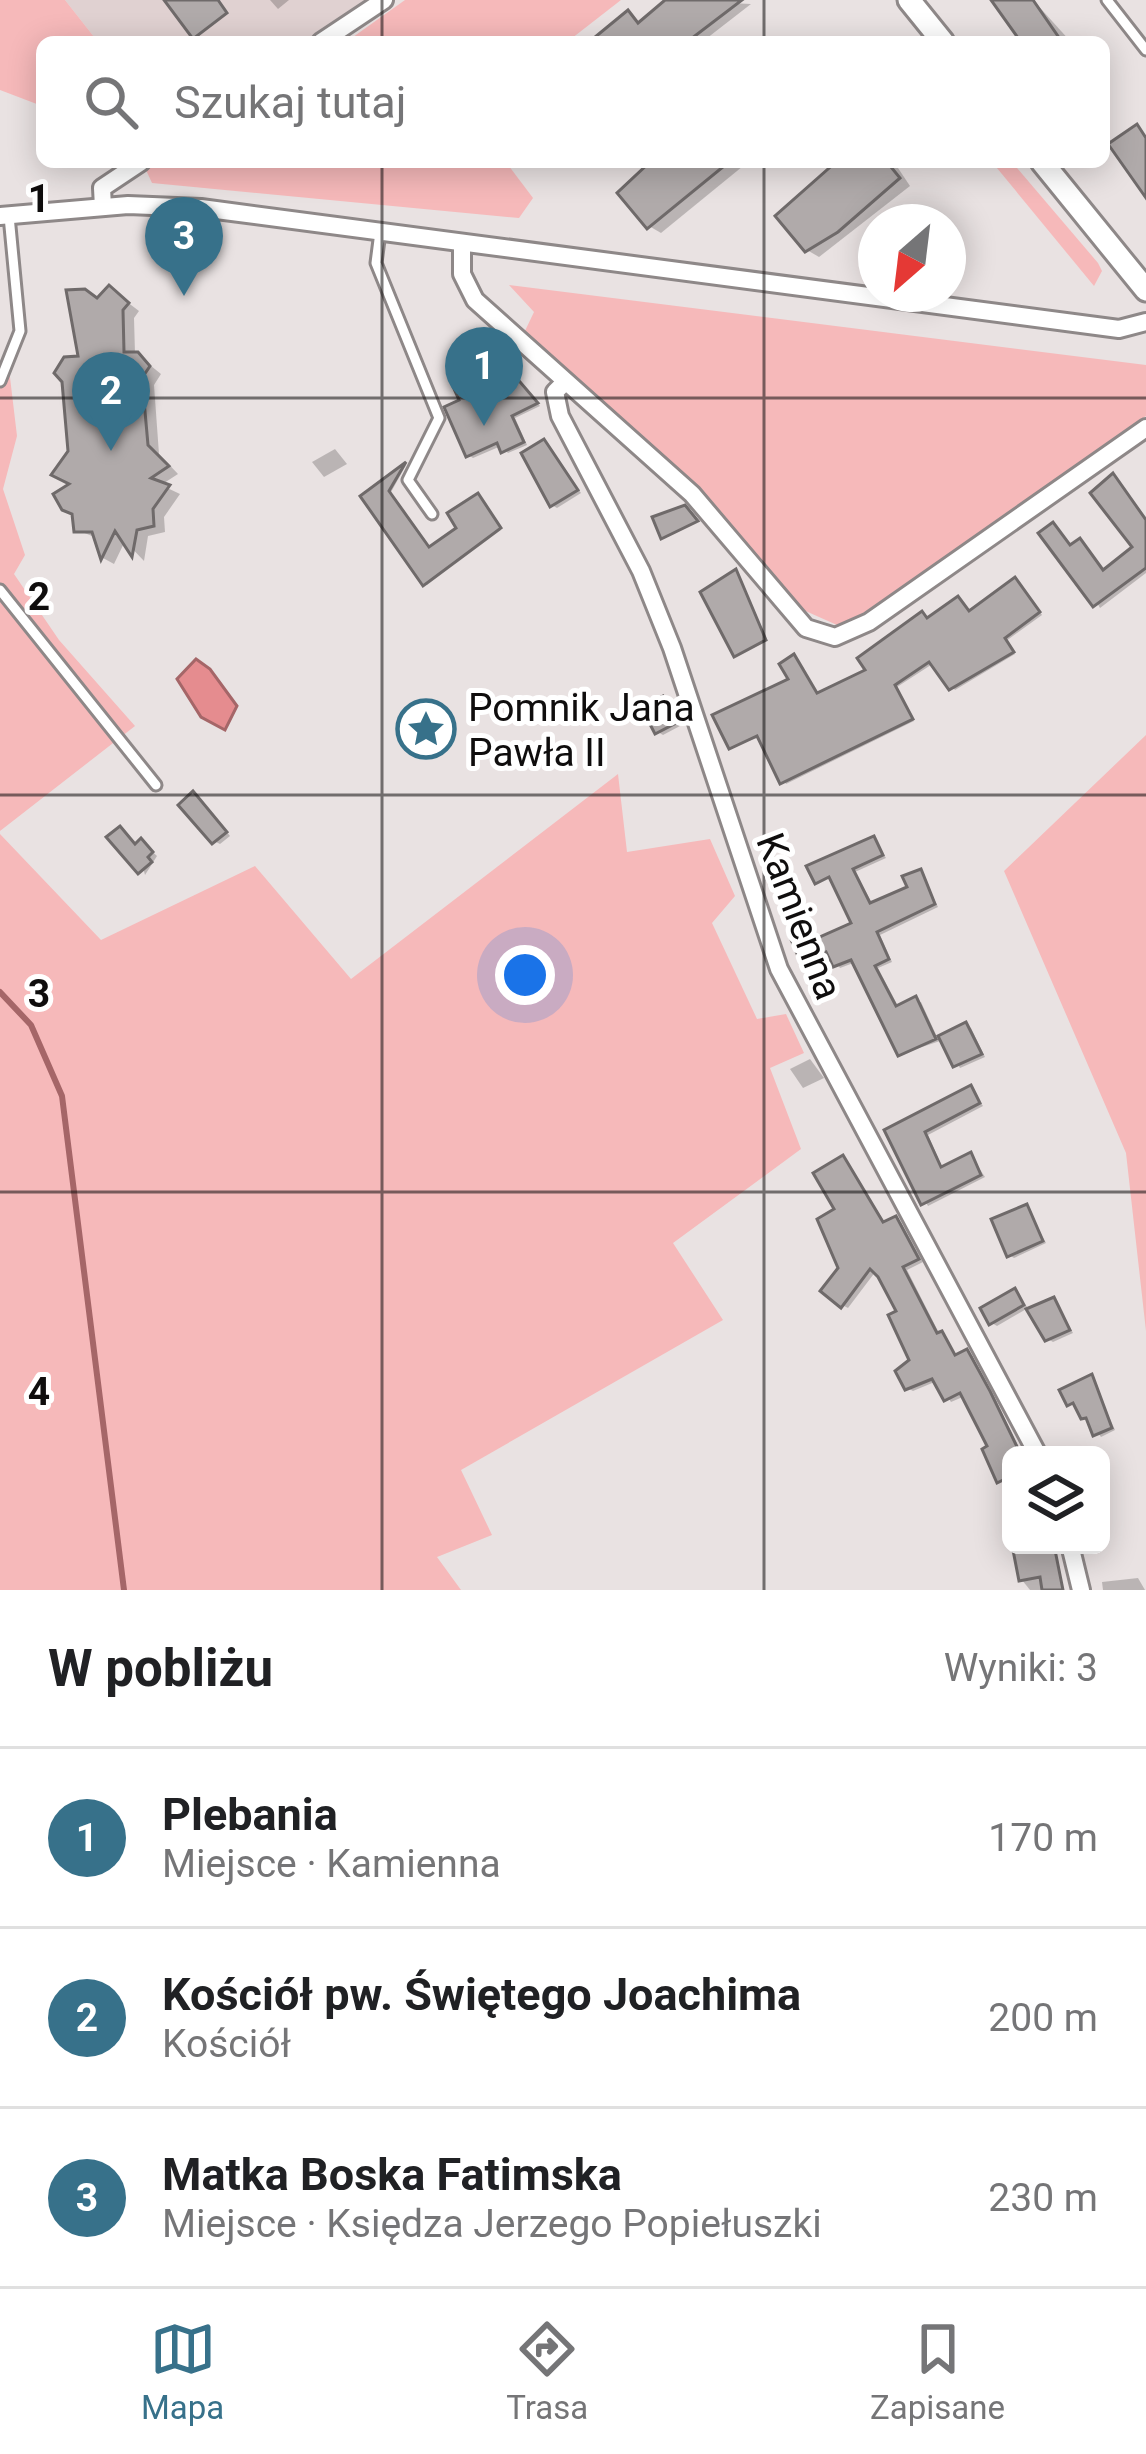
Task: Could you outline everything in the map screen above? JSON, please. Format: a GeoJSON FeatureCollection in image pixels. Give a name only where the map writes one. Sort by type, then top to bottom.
{"type":"FeatureCollection","features":[{"type":"Feature","properties":{"kind":"street"},"geometry":{"type":"LineString","coordinates":[[327,36],[358,7],[384,0]]}},
{"type":"Feature","properties":{"kind":"street"},"geometry":{"type":"LineString","coordinates":[[909,0],[938,36]]}},
{"type":"Feature","properties":{"kind":"street"},"geometry":{"type":"LineString","coordinates":[[103,207],[102,188],[132,168]]}},
{"type":"Feature","properties":{"kind":"street"},"geometry":{"type":"LineString","coordinates":[[1047,168],[1146,290]]}},
{"type":"Feature","properties":{"kind":"street"},"geometry":{"type":"LineString","coordinates":[[4,216],[103,207],[201,208],[1118,329],[1146,322]]}},
{"type":"Feature","properties":{"kind":"street"},"geometry":{"type":"LineString","coordinates":[[462,244],[462,274],[475,300],[692,494],[806,628],[835,638],[869,622],[1146,428]]}},
{"type":"Feature","properties":{"kind":"street","name":"Kamienna"},"geometry":{"type":"LineString","coordinates":[[563,382],[555,392],[560,416],[641,571],[672,648],[778,969],[1033,1446]]}},
{"type":"Feature","properties":{"kind":"street"},"geometry":{"type":"LineString","coordinates":[[1072,1554],[1081,1590]]}},
{"type":"Feature","properties":{"kind":"lane"},"geometry":{"type":"LineString","coordinates":[[1107,0],[1146,50]]}},
{"type":"Feature","properties":{"kind":"lane"},"geometry":{"type":"LineString","coordinates":[[0,381],[20,331],[4,216]]}},
{"type":"Feature","properties":{"kind":"lane"},"geometry":{"type":"LineString","coordinates":[[380,232],[376,263],[439,418],[407,480],[432,514]]}},
{"type":"Feature","properties":{"kind":"lane"},"geometry":{"type":"LineString","coordinates":[[0,590],[156,785]]}},
{"type":"Feature","properties":{"kind":"shaded area"},"geometry":{"type":"Polygon","coordinates":[[[0,0],[65,0],[93,36],[36,36],[36,104],[0,90],[0,0]]]}},
{"type":"Feature","properties":{"kind":"shaded area"},"geometry":{"type":"Polygon","coordinates":[[[65,0],[367,0],[311,36],[93,36],[65,0]]]}},
{"type":"Feature","properties":{"kind":"shaded area"},"geometry":{"type":"Polygon","coordinates":[[[405,0],[621,0],[575,36],[354,36],[405,0]]]}},
{"type":"Feature","properties":{"kind":"shaded area"},"geometry":{"type":"Polygon","coordinates":[[[510,168],[533,198],[519,218],[152,183],[146,170],[510,168]]]}},
{"type":"Feature","properties":{"kind":"shaded area"},"geometry":{"type":"Polygon","coordinates":[[[997,168],[1017,168],[1098,263],[1102,271],[1094,286],[997,168]]]}},
{"type":"Feature","properties":{"kind":"shaded area"},"geometry":{"type":"Polygon","coordinates":[[[509,285],[1146,365],[1146,416],[857,618],[837,625],[801,609],[716,507],[524,333],[534,312],[509,285]]]}},
{"type":"Feature","properties":{"kind":"shaded area"},"geometry":{"type":"Polygon","coordinates":[[[9,369],[17,436],[3,489],[25,555],[14,574],[59,640],[135,726],[0,831],[0,373],[9,369]]]}},
{"type":"Feature","properties":{"kind":"shaded area"},"geometry":{"type":"Polygon","coordinates":[[[196,659],[210,669],[237,706],[225,730],[201,717],[177,679],[196,659]]]}},
{"type":"Feature","properties":{"kind":"shaded area"},"geometry":{"type":"Polygon","coordinates":[[[1146,735],[1146,1331],[1126,1153],[1004,871],[1146,735]]]}},
{"type":"Feature","properties":{"kind":"shaded area"},"geometry":{"type":"Polygon","coordinates":[[[618,774],[627,852],[710,839],[735,896],[712,923],[757,1019],[786,1014],[804,1053],[770,1068],[801,1149],[673,1243],[723,1320],[461,1470],[492,1535],[437,1557],[461,1590],[0,1590],[0,834],[101,940],[255,866],[351,979],[618,774]]]}},
{"type":"Feature","properties":{"kind":"building"},"geometry":{"type":"Polygon","coordinates":[[[164,0],[218,0],[227,13],[191,36],[164,0]]]}},
{"type":"Feature","properties":{"kind":"building"},"geometry":{"type":"Polygon","coordinates":[[[665,0],[742,0],[695,36],[596,36],[628,10],[638,23],[665,0]]]}},
{"type":"Feature","properties":{"kind":"building"},"geometry":{"type":"Polygon","coordinates":[[[991,0],[1033,0],[1058,36],[1017,36],[991,0]]]}},
{"type":"Feature","properties":{"kind":"building"},"geometry":{"type":"Polygon","coordinates":[[[1137,124],[1146,138],[1146,198],[1110,147],[1137,124]]]}},
{"type":"Feature","properties":{"kind":"building"},"geometry":{"type":"Polygon","coordinates":[[[644,168],[722,168],[647,229],[617,193],[644,168]]]}},
{"type":"Feature","properties":{"kind":"building"},"geometry":{"type":"Polygon","coordinates":[[[829,168],[892,168],[900,178],[870,204],[858,204],[858,215],[805,252],[775,216],[829,168]]]}},
{"type":"Feature","properties":{"kind":"building"},"geometry":{"type":"Polygon","coordinates":[[[109,285],[129,303],[123,310],[124,352],[138,352],[150,366],[142,378],[148,445],[169,466],[151,478],[170,485],[153,509],[154,526],[137,530],[132,557],[115,531],[101,560],[92,532],[74,532],[72,514],[62,510],[53,494],[69,484],[51,475],[68,451],[62,382],[54,373],[64,357],[78,356],[66,290],[85,289],[97,298],[109,285]]]}},
{"type":"Feature","properties":{"kind":"building"},"geometry":{"type":"Polygon","coordinates":[[[467,375],[475,394],[515,376],[538,403],[512,416],[524,442],[501,453],[497,443],[466,457],[444,407],[459,400],[451,382],[467,375]]]}},
{"type":"Feature","properties":{"kind":"building"},"geometry":{"type":"Polygon","coordinates":[[[544,439],[578,490],[550,507],[521,453],[544,439]]]}},
{"type":"Feature","properties":{"kind":"building"},"geometry":{"type":"Polygon","coordinates":[[[406,462],[389,491],[429,547],[456,528],[447,513],[478,493],[501,528],[423,586],[360,496],[406,462]]]}},
{"type":"Feature","properties":{"kind":"building"},"geometry":{"type":"Polygon","coordinates":[[[1113,473],[1146,520],[1146,568],[1093,607],[1038,533],[1053,522],[1070,545],[1080,538],[1103,570],[1132,547],[1090,493],[1113,473]]]}},
{"type":"Feature","properties":{"kind":"building"},"geometry":{"type":"Polygon","coordinates":[[[685,505],[698,521],[661,539],[652,517],[685,505]]]}},
{"type":"Feature","properties":{"kind":"building"},"geometry":{"type":"Polygon","coordinates":[[[736,569],[766,640],[734,657],[700,592],[736,569]]]}},
{"type":"Feature","properties":{"kind":"building"},"geometry":{"type":"Polygon","coordinates":[[[1015,577],[1040,612],[1005,638],[1014,652],[949,690],[929,662],[895,685],[913,719],[780,784],[757,736],[729,749],[712,715],[788,679],[779,664],[794,654],[817,693],[865,670],[857,658],[922,611],[927,618],[958,596],[969,611],[1015,577]]]}},
{"type":"Feature","properties":{"kind":"building"},"geometry":{"type":"Polygon","coordinates":[[[663,696],[676,723],[655,734],[641,707],[663,696]]]}},
{"type":"Feature","properties":{"kind":"building"},"geometry":{"type":"Polygon","coordinates":[[[193,791],[227,832],[212,844],[178,805],[193,791]]]}},
{"type":"Feature","properties":{"kind":"building"},"geometry":{"type":"Polygon","coordinates":[[[120,826],[135,844],[141,838],[153,852],[148,857],[152,862],[138,874],[106,837],[120,826]]]}},
{"type":"Feature","properties":{"kind":"building"},"geometry":{"type":"Polygon","coordinates":[[[874,836],[883,855],[853,869],[870,903],[907,887],[902,876],[921,869],[935,904],[877,932],[889,959],[875,966],[896,1006],[916,996],[936,1039],[898,1056],[851,960],[833,967],[826,952],[801,963],[789,935],[809,926],[815,939],[851,923],[829,877],[815,884],[806,866],[874,836]]]}},
{"type":"Feature","properties":{"kind":"building"},"geometry":{"type":"Polygon","coordinates":[[[966,1022],[982,1054],[953,1067],[938,1036],[966,1022]]]}},
{"type":"Feature","properties":{"kind":"building"},"geometry":{"type":"Polygon","coordinates":[[[971,1085],[980,1103],[925,1132],[941,1167],[971,1152],[981,1175],[921,1205],[884,1130],[971,1085]]]}},
{"type":"Feature","properties":{"kind":"building"},"geometry":{"type":"Polygon","coordinates":[[[843,1155],[883,1222],[896,1216],[919,1259],[903,1267],[937,1333],[942,1331],[955,1355],[967,1349],[1017,1446],[1002,1446],[1002,1480],[997,1483],[982,1449],[987,1446],[960,1393],[944,1401],[932,1379],[905,1390],[895,1371],[909,1360],[888,1315],[896,1311],[878,1277],[870,1269],[841,1308],[820,1291],[838,1268],[817,1219],[834,1209],[813,1173],[843,1155]]]}},
{"type":"Feature","properties":{"kind":"building"},"geometry":{"type":"Polygon","coordinates":[[[1027,1204],[1043,1241],[1007,1257],[991,1219],[1027,1204]]]}},
{"type":"Feature","properties":{"kind":"building"},"geometry":{"type":"Polygon","coordinates":[[[1015,1288],[1024,1305],[989,1325],[980,1308],[1015,1288]]]}},
{"type":"Feature","properties":{"kind":"building"},"geometry":{"type":"Polygon","coordinates":[[[1054,1297],[1070,1330],[1045,1341],[1026,1309],[1054,1297]]]}},
{"type":"Feature","properties":{"kind":"building"},"geometry":{"type":"Polygon","coordinates":[[[1092,1374],[1112,1428],[1093,1436],[1086,1418],[1081,1419],[1073,1403],[1067,1406],[1059,1390],[1092,1374]]]}},
{"type":"Feature","properties":{"kind":"building"},"geometry":{"type":"Polygon","coordinates":[[[1014,1554],[1056,1554],[1063,1590],[1042,1590],[1040,1577],[1019,1581],[1014,1554]]]}},
{"type":"Feature","properties":{"kind":"waterway"},"geometry":{"type":"LineString","coordinates":[[0,992],[31,1025],[62,1096],[124,1590]]}},
{"type":"Feature","properties":{"kind":"place","name":"Matka Boska Fatimska"},"geometry":{"type":"Point","coordinates":[184,296]}},
{"type":"Feature","properties":{"kind":"place","name":"Plebania"},"geometry":{"type":"Point","coordinates":[484,426]}},
{"type":"Feature","properties":{"kind":"place","name":"Kościół pw. Świętego Joachima"},"geometry":{"type":"Point","coordinates":[111,451]}},
{"type":"Feature","properties":{"kind":"place","name":"Pomnik Jana Pawła II"},"geometry":{"type":"Point","coordinates":[426,729]}}]}
